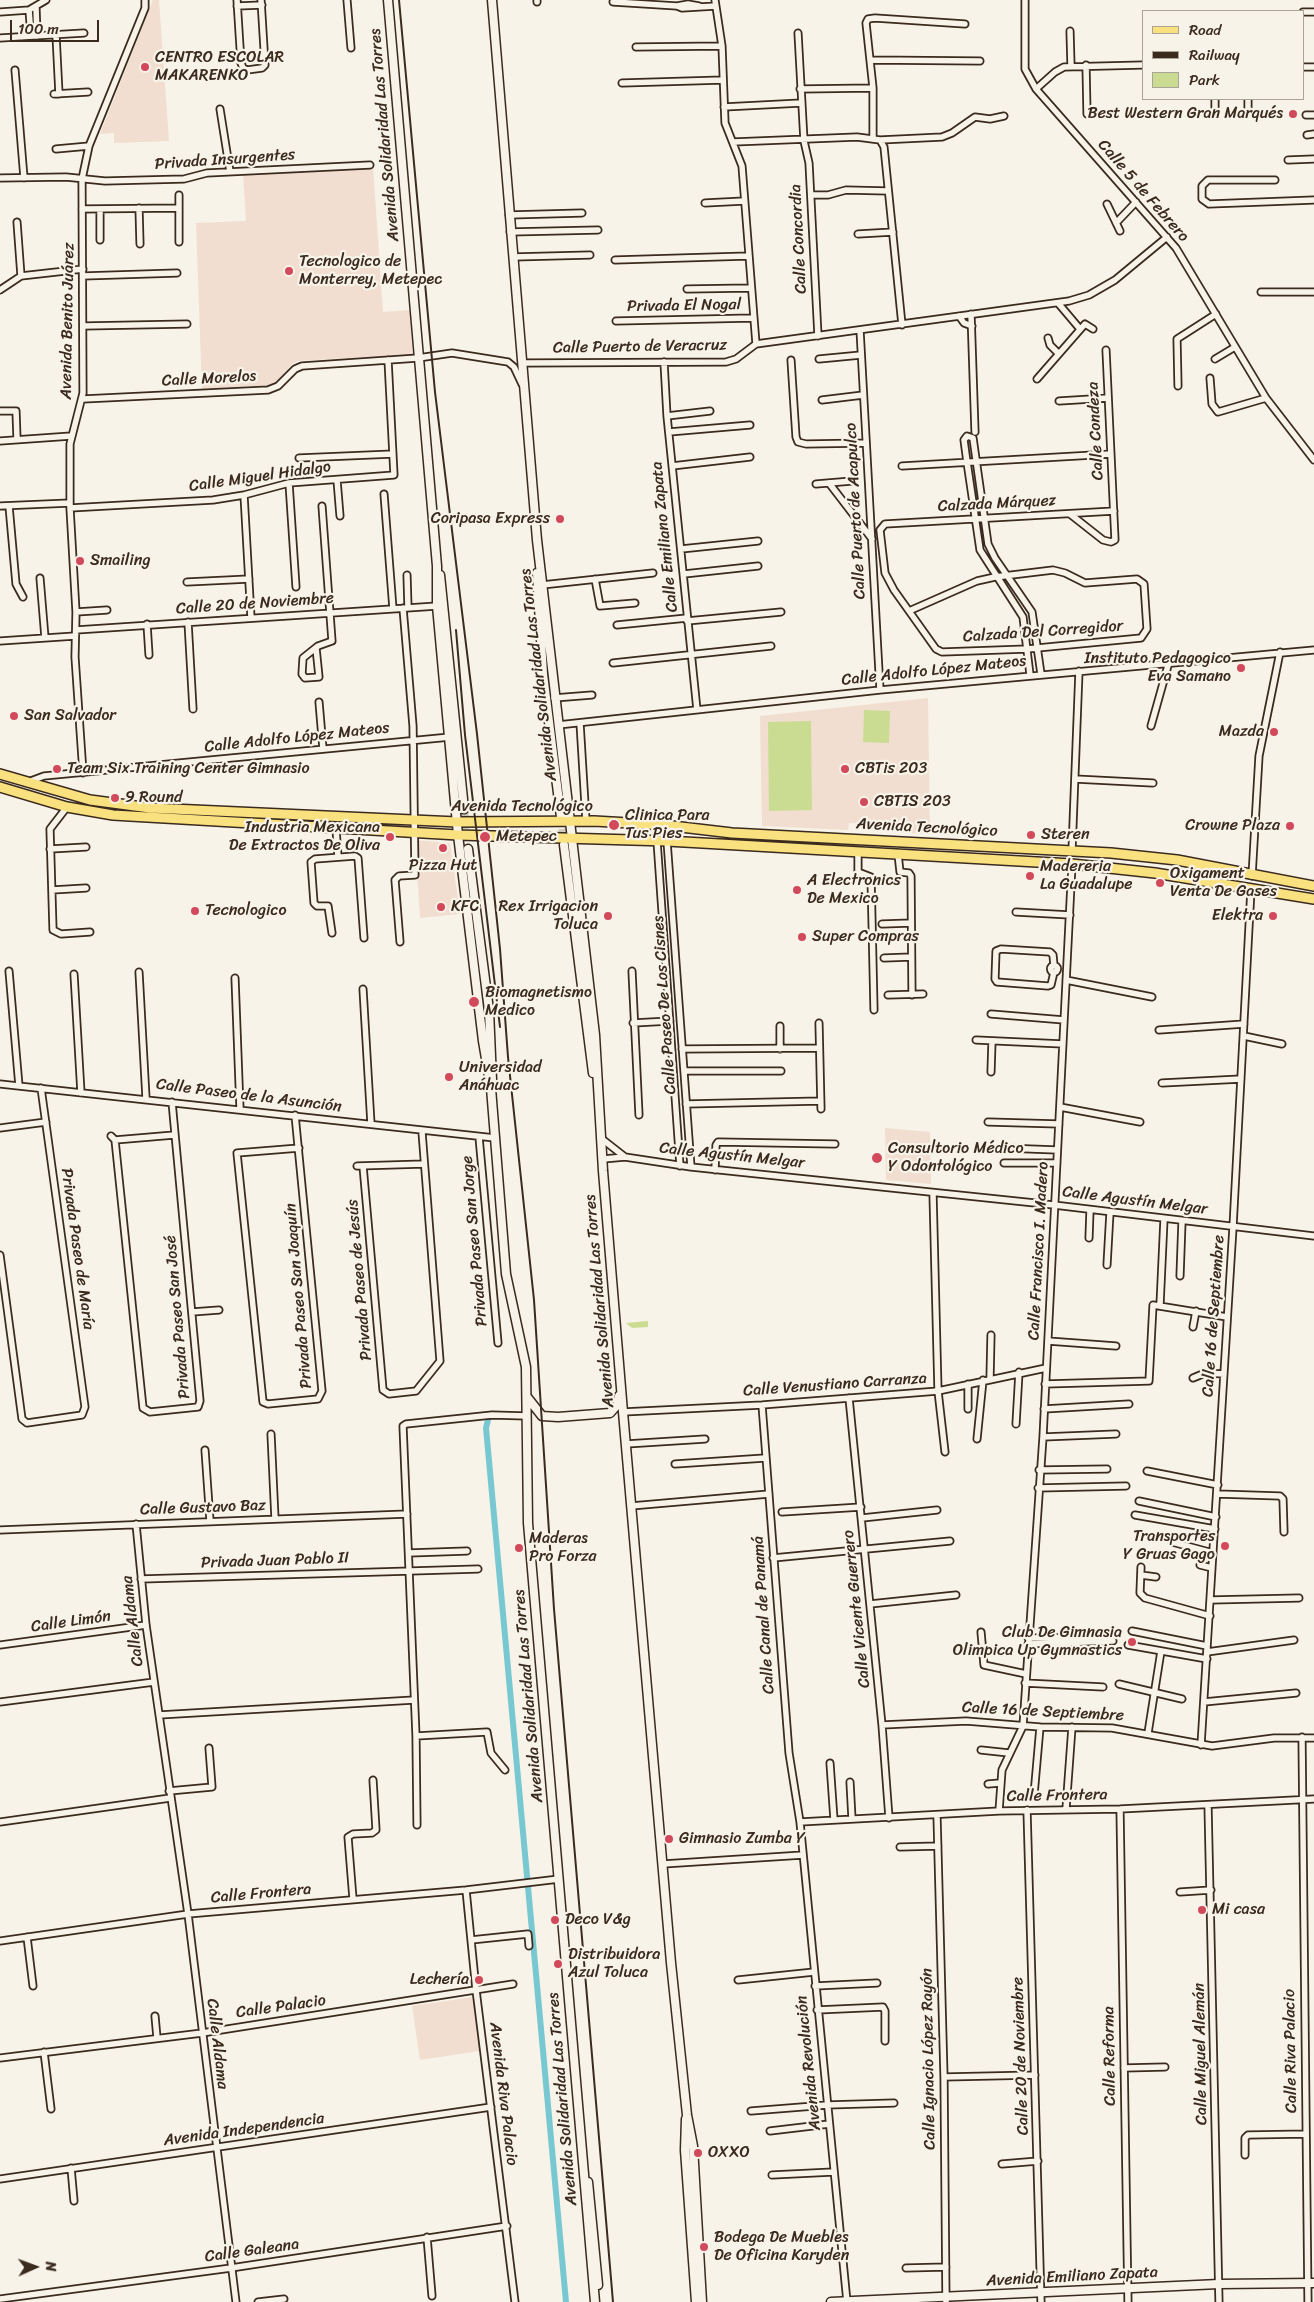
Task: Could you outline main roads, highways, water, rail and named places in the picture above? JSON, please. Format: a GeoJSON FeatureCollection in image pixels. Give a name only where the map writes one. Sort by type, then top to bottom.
{"type":"FeatureCollection","features":[{"type":"Feature","properties":{"kind":"main road","name":"Avenida Solidaridad Las Torres"},"geometry":{"type":"LineString","coordinates":[[388,0],[437,566],[437,606],[458,834],[483,1041],[491,1088],[506,1274],[524,1354],[527,1397],[528,1523],[595,2302]]}},
{"type":"Feature","properties":{"kind":"main road","name":"Avenida Solidaridad Las Torres"},"geometry":{"type":"LineString","coordinates":[[492,0],[537,540],[554,698],[571,820],[595,1035],[631,1506],[687,2115],[693,2146],[700,2302]]}},
{"type":"Feature","properties":{"kind":"main road","name":"Avenida Solidaridad Las Torres"},"geometry":{"type":"LineString","coordinates":[[537,540],[538,614],[561,817]]}},
{"type":"Feature","properties":{"kind":"main road","name":"Avenida Solidaridad Las Torres"},"geometry":{"type":"LineString","coordinates":[[437,566],[442,586],[464,810]]}},
{"type":"Feature","properties":{"kind":"main road","name":"Avenida Tecnológico"},"geometry":{"type":"LineString","coordinates":[[0,774],[90,800],[150,808],[457,822],[571,820],[664,825],[698,830],[1072,850],[1177,860],[1252,876],[1314,886]]}},
{"type":"Feature","properties":{"kind":"main road","name":"Avenida Tecnológico"},"geometry":{"type":"LineString","coordinates":[[0,787],[67,807],[121,816],[414,832],[667,841],[1072,864],[1155,873],[1313,899]]}},
{"type":"Feature","properties":{"kind":"main road"},"geometry":{"type":"LineString","coordinates":[[590,821],[589,831],[592,838]]}},
{"type":"Feature","properties":{"kind":"main road"},"geometry":{"type":"LineString","coordinates":[[697,844],[698,830]]}},
{"type":"Feature","properties":{"kind":"main road","name":"Avenida Solidaridad Las Torres"},"geometry":{"type":"LineString","coordinates":[[564,845],[593,1073],[600,1104]]}},
{"type":"Feature","properties":{"kind":"main road"},"geometry":{"type":"LineString","coordinates":[[980,859],[981,846]]}},
{"type":"Feature","properties":{"kind":"main road","name":"Avenida Solidaridad Las Torres"},"geometry":{"type":"LineString","coordinates":[[468,848],[490,1010],[491,1088]]}},
{"type":"Feature","properties":{"kind":"main road"},"geometry":{"type":"LineString","coordinates":[[1227,886],[1229,871]]}},
{"type":"Feature","properties":{"kind":"main road"},"geometry":{"type":"LineString","coordinates":[[1298,884],[1314,881]]}},
{"type":"Feature","properties":{"kind":"main road"},"geometry":{"type":"LineString","coordinates":[[527,1397],[542,1416],[606,1415],[613,1412],[617,1405],[621,1384]]}},
{"type":"Feature","properties":{"kind":"main road"},"geometry":{"type":"LineString","coordinates":[[687,2115],[685,2150],[700,2302]]}},
{"type":"Feature","properties":{"kind":"main road"},"geometry":{"type":"LineString","coordinates":[[580,2134],[590,2193],[600,2302]]}},
{"type":"Feature","properties":{"kind":"main road","name":"Avenida Emiliano Zapata"},"geometry":{"type":"LineString","coordinates":[[831,2302],[946,2299],[1219,2284],[1311,2283]]}},
{"type":"Feature","properties":{"kind":"waterway"},"geometry":{"type":"LineString","coordinates":[[489,1416],[486,1428],[566,2302]]}},
{"type":"Feature","properties":{"kind":"tunnel"},"geometry":{"type":"LineString","coordinates":[[464,809],[468,849]]}},
{"type":"Feature","properties":{"kind":"tunnel"},"geometry":{"type":"LineString","coordinates":[[561,817],[564,843]]}},
{"type":"Feature","properties":{"kind":"railway"},"geometry":{"type":"LineString","coordinates":[[399,0],[435,392],[477,734],[500,949],[508,1057],[534,1300],[554,1609],[613,2302]]}},
{"type":"Feature","properties":{"kind":"railway"},"geometry":{"type":"LineString","coordinates":[[456,630],[465,735],[500,1027]]}},
{"type":"Feature","properties":{"kind":"place","name":"CENTRO ESCOLAR MAKARENKO"},"geometry":{"type":"Point","coordinates":[145,67]}},
{"type":"Feature","properties":{"kind":"place","name":"Best Western Gran Marqués"},"geometry":{"type":"Point","coordinates":[1293,114]}},
{"type":"Feature","properties":{"kind":"place","name":"Tecnologico de Monterrey, Metepec"},"geometry":{"type":"Point","coordinates":[289,271]}},
{"type":"Feature","properties":{"kind":"place","name":"Coripasa Express"},"geometry":{"type":"Point","coordinates":[560,519]}},
{"type":"Feature","properties":{"kind":"place","name":"Smailing"},"geometry":{"type":"Point","coordinates":[80,561]}},
{"type":"Feature","properties":{"kind":"place","name":"Instituto Pedagogico Eva Samano"},"geometry":{"type":"Point","coordinates":[1241,668]}},
{"type":"Feature","properties":{"kind":"place","name":"San Salvador"},"geometry":{"type":"Point","coordinates":[14,716]}},
{"type":"Feature","properties":{"kind":"place","name":"Mazda"},"geometry":{"type":"Point","coordinates":[1274,732]}},
{"type":"Feature","properties":{"kind":"place","name":"Team Six Training Center Gimnasio"},"geometry":{"type":"Point","coordinates":[57,769]}},
{"type":"Feature","properties":{"kind":"place","name":"CBTis 203"},"geometry":{"type":"Point","coordinates":[845,769]}},
{"type":"Feature","properties":{"kind":"place","name":"9 Round"},"geometry":{"type":"Point","coordinates":[115,798]}},
{"type":"Feature","properties":{"kind":"place","name":"CBTIS 203"},"geometry":{"type":"Point","coordinates":[864,802]}},
{"type":"Feature","properties":{"kind":"place","name":"Clinica Para Tus Pies"},"geometry":{"type":"Point","coordinates":[614,825]}},
{"type":"Feature","properties":{"kind":"place","name":"Crowne Plaza"},"geometry":{"type":"Point","coordinates":[1290,826]}},
{"type":"Feature","properties":{"kind":"place","name":"Steren"},"geometry":{"type":"Point","coordinates":[1031,835]}},
{"type":"Feature","properties":{"kind":"place","name":"Industria Mexicana De Extractos De Oliva"},"geometry":{"type":"Point","coordinates":[390,837]}},
{"type":"Feature","properties":{"kind":"place","name":"Metepec"},"geometry":{"type":"Point","coordinates":[485,837]}},
{"type":"Feature","properties":{"kind":"place","name":"Pizza Hut"},"geometry":{"type":"Point","coordinates":[443,848]}},
{"type":"Feature","properties":{"kind":"place","name":"Madereria La Guadalupe"},"geometry":{"type":"Point","coordinates":[1030,876]}},
{"type":"Feature","properties":{"kind":"place","name":"Oxigament Venta De Gases"},"geometry":{"type":"Point","coordinates":[1160,883]}},
{"type":"Feature","properties":{"kind":"place","name":"A Electronics De Mexico"},"geometry":{"type":"Point","coordinates":[797,890]}},
{"type":"Feature","properties":{"kind":"place","name":"KFC"},"geometry":{"type":"Point","coordinates":[441,907]}},
{"type":"Feature","properties":{"kind":"place","name":"Tecnologico"},"geometry":{"type":"Point","coordinates":[195,911]}},
{"type":"Feature","properties":{"kind":"place","name":"Rex Irrigacion Toluca"},"geometry":{"type":"Point","coordinates":[608,916]}},
{"type":"Feature","properties":{"kind":"place","name":"Elektra"},"geometry":{"type":"Point","coordinates":[1273,916]}},
{"type":"Feature","properties":{"kind":"place","name":"Super Compras"},"geometry":{"type":"Point","coordinates":[802,937]}},
{"type":"Feature","properties":{"kind":"place","name":"Biomagnetismo Medico"},"geometry":{"type":"Point","coordinates":[474,1002]}},
{"type":"Feature","properties":{"kind":"place","name":"Universidad Anáhuac"},"geometry":{"type":"Point","coordinates":[449,1077]}},
{"type":"Feature","properties":{"kind":"place","name":"Consultorio Médico Y Odontológico"},"geometry":{"type":"Point","coordinates":[877,1158]}},
{"type":"Feature","properties":{"kind":"place","name":"Transportes Y Gruas Gago"},"geometry":{"type":"Point","coordinates":[1225,1546]}},
{"type":"Feature","properties":{"kind":"place","name":"Maderas Pro Forza"},"geometry":{"type":"Point","coordinates":[519,1548]}},
{"type":"Feature","properties":{"kind":"place","name":"Club De Gimnasia Olimpica Up Gymnastics"},"geometry":{"type":"Point","coordinates":[1132,1642]}},
{"type":"Feature","properties":{"kind":"place","name":"Gimnasio Zumba Y"},"geometry":{"type":"Point","coordinates":[669,1839]}},
{"type":"Feature","properties":{"kind":"place","name":"Mi casa"},"geometry":{"type":"Point","coordinates":[1202,1910]}},
{"type":"Feature","properties":{"kind":"place","name":"Deco V&g"},"geometry":{"type":"Point","coordinates":[555,1920]}},
{"type":"Feature","properties":{"kind":"place","name":"Distribuidora Azul Toluca"},"geometry":{"type":"Point","coordinates":[558,1964]}},
{"type":"Feature","properties":{"kind":"place","name":"Lechería"},"geometry":{"type":"Point","coordinates":[479,1980]}},
{"type":"Feature","properties":{"kind":"place","name":"OXXO"},"geometry":{"type":"Point","coordinates":[698,2153]}},
{"type":"Feature","properties":{"kind":"place","name":"Bodega De Muebles De Oficina Karyden"},"geometry":{"type":"Point","coordinates":[704,2247]}}]}
